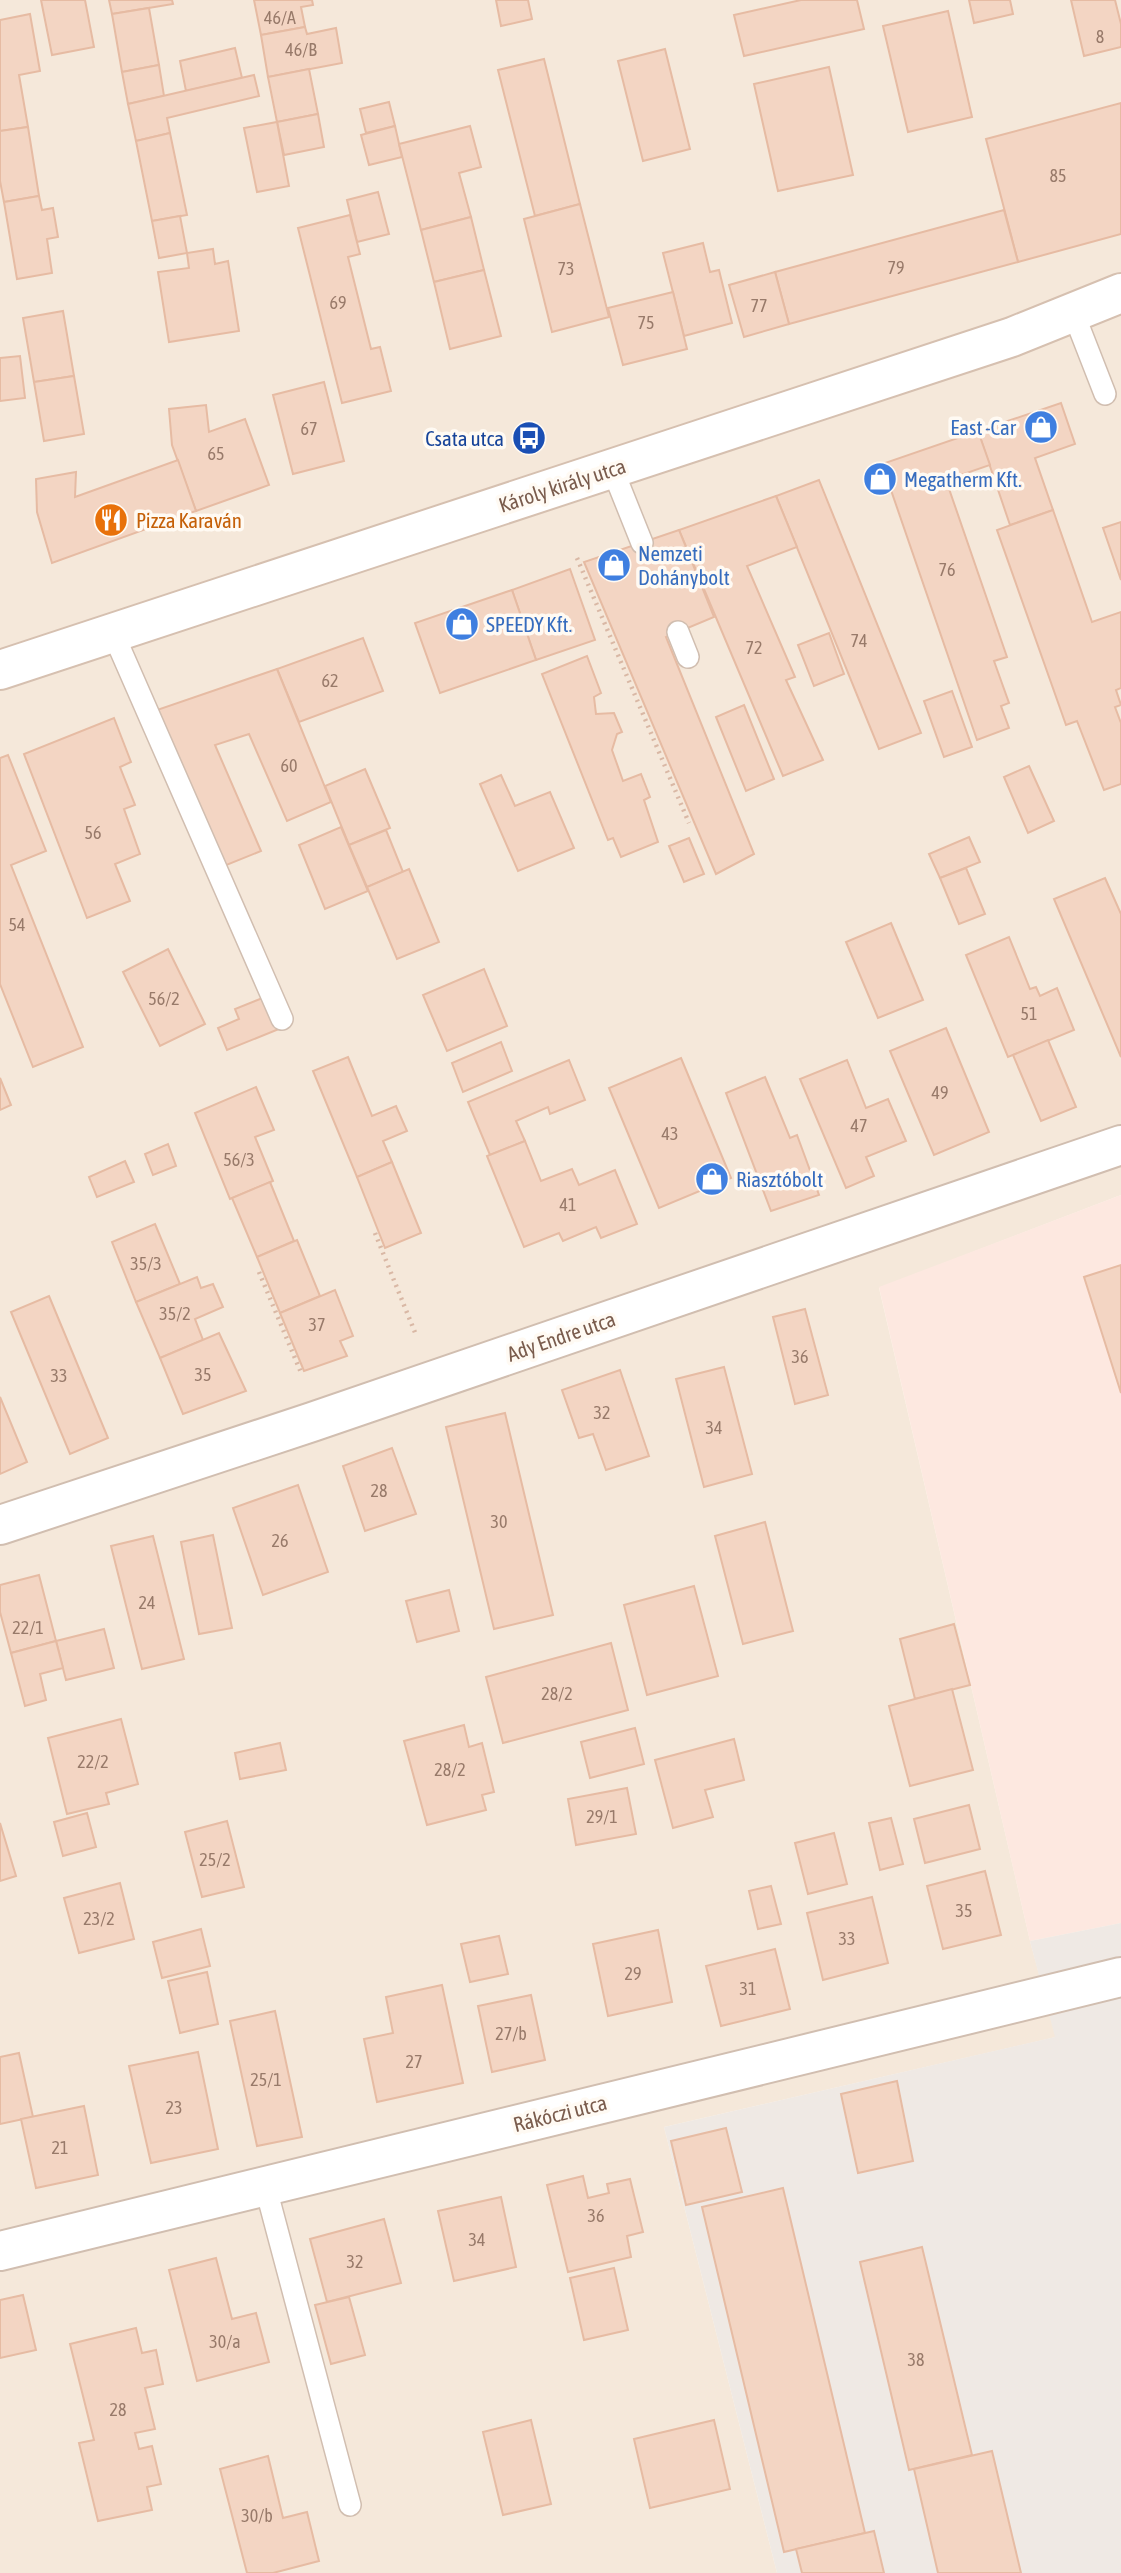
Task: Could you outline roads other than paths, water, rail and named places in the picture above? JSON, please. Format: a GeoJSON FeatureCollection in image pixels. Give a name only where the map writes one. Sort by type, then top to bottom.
{"type":"FeatureCollection","features":[{"type":"Feature","properties":{"kind":"street","name":"Károly király utca"},"geometry":{"type":"LineString","coordinates":[[0,670],[1012,337],[1121,293]]}},
{"type":"Feature","properties":{"kind":"street","name":"Ady Endre utca"},"geometry":{"type":"LineString","coordinates":[[0,1525],[312,1422],[1121,1145]]}},
{"type":"Feature","properties":{"kind":"street","name":"Rákóczi utca"},"geometry":{"type":"LineString","coordinates":[[0,2250],[1121,1977]]}},
{"type":"Feature","properties":{"kind":"lane"},"geometry":{"type":"LineString","coordinates":[[1073,313],[1105,394]]}},
{"type":"Feature","properties":{"kind":"lane"},"geometry":{"type":"LineString","coordinates":[[612,468],[642,543]]}},
{"type":"Feature","properties":{"kind":"lane"},"geometry":{"type":"LineString","coordinates":[[678,632],[688,657]]}},
{"type":"Feature","properties":{"kind":"lane"},"geometry":{"type":"LineString","coordinates":[[113,633],[282,1019]]}},
{"type":"Feature","properties":{"kind":"lane"},"geometry":{"type":"LineString","coordinates":[[265,2185],[350,2505]]}},
{"type":"Feature","properties":{"kind":"place","name":"East -Car"},"geometry":{"type":"Point","coordinates":[1041,427]}},
{"type":"Feature","properties":{"kind":"place","name":"Csata utca"},"geometry":{"type":"Point","coordinates":[529,438]}},
{"type":"Feature","properties":{"kind":"place","name":"Megatherm Kft."},"geometry":{"type":"Point","coordinates":[880,479]}},
{"type":"Feature","properties":{"kind":"place","name":"Pizza Karaván"},"geometry":{"type":"Point","coordinates":[111,520]}},
{"type":"Feature","properties":{"kind":"place","name":"Nemzeti Dohánybolt"},"geometry":{"type":"Point","coordinates":[614,565]}},
{"type":"Feature","properties":{"kind":"place","name":"SPEEDY Kft."},"geometry":{"type":"Point","coordinates":[462,624]}},
{"type":"Feature","properties":{"kind":"place","name":"Riasztóbolt"},"geometry":{"type":"Point","coordinates":[712,1179]}}]}
